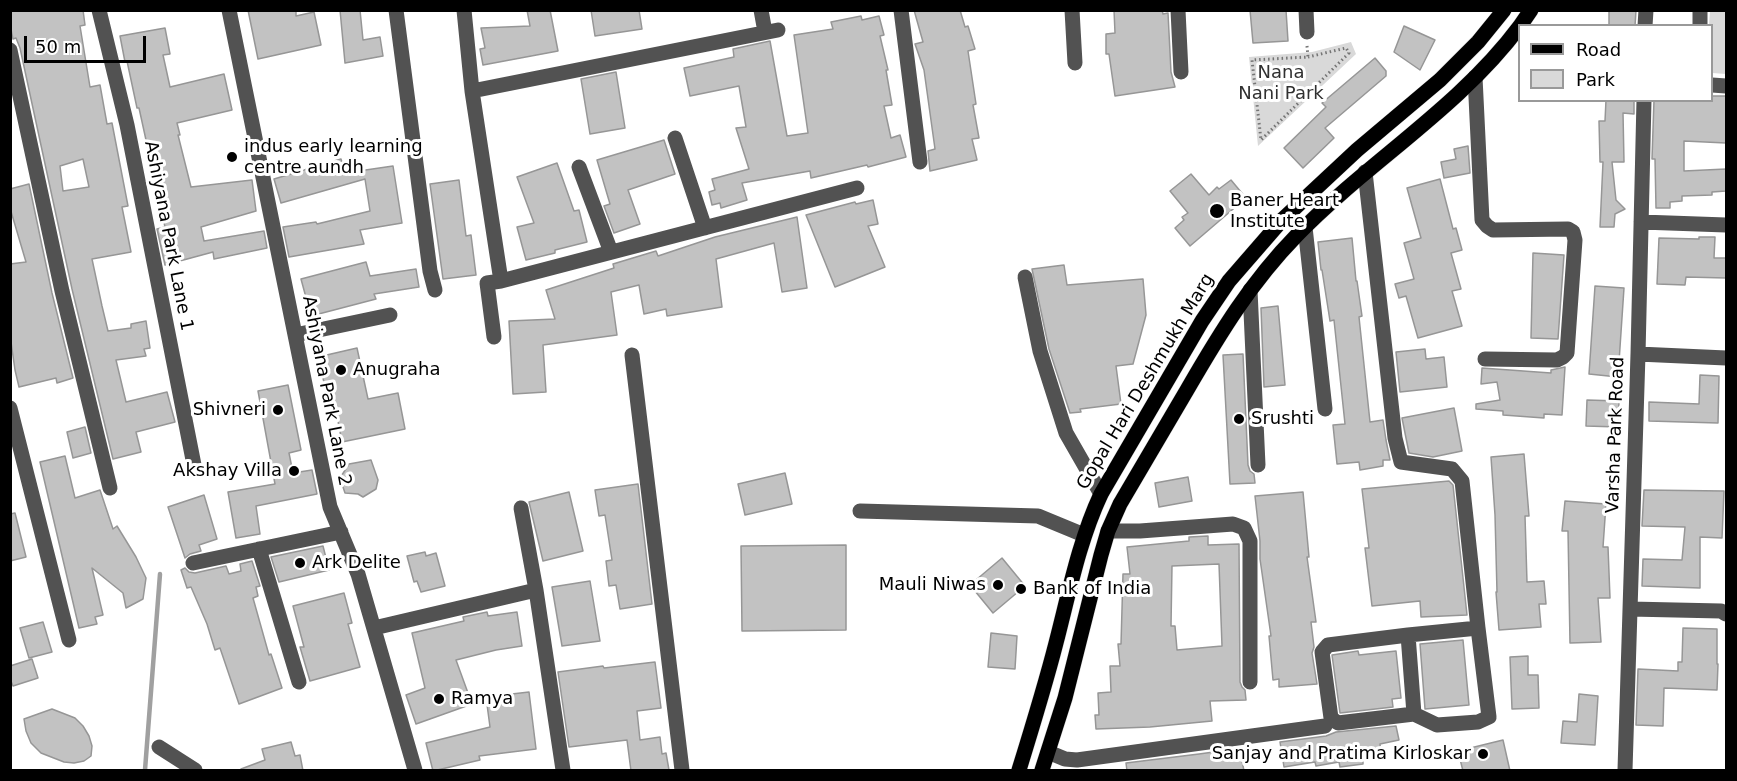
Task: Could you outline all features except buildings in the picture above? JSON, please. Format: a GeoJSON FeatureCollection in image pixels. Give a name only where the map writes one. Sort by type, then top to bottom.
{"type":"FeatureCollection","features":[{"type":"Feature","properties":{"kind":"main road","name":"Gopal Hari Deshmukh Marg"},"geometry":{"type":"LineString","coordinates":[[1019,771],[1044,692],[1084,535],[1093,510],[1202,321],[1229,280],[1282,220],[1357,150],[1440,80],[1478,42],[1504,10]]}},
{"type":"Feature","properties":{"kind":"main road"},"geometry":{"type":"LineString","coordinates":[[1521,24],[1531,10]]}},
{"type":"Feature","properties":{"kind":"main road"},"geometry":{"type":"LineString","coordinates":[[1042,771],[1065,698],[1108,531],[1115,514],[1221,333],[1250,290],[1305,227],[1475,77],[1518,28]]}},
{"type":"Feature","properties":{"kind":"main road"},"geometry":{"type":"LineString","coordinates":[[1093,510],[1115,514]]}},
{"type":"Feature","properties":{"kind":"street","name":"Ashiyana Park Lane 1"},"geometry":{"type":"LineString","coordinates":[[99,10],[127,125],[195,470]]}},
{"type":"Feature","properties":{"kind":"street","name":"Ashiyana Park Lane 2"},"geometry":{"type":"LineString","coordinates":[[229,10],[330,507],[358,574],[415,771]]}},
{"type":"Feature","properties":{"kind":"street"},"geometry":{"type":"LineString","coordinates":[[396,10],[430,271],[435,290]]}},
{"type":"Feature","properties":{"kind":"street"},"geometry":{"type":"LineString","coordinates":[[464,10],[472,91],[501,281]]}},
{"type":"Feature","properties":{"kind":"street"},"geometry":{"type":"LineString","coordinates":[[472,91],[771,31],[762,10]]}},
{"type":"Feature","properties":{"kind":"street"},"geometry":{"type":"LineString","coordinates":[[901,10],[920,162]]}},
{"type":"Feature","properties":{"kind":"street"},"geometry":{"type":"LineString","coordinates":[[1072,10],[1075,63]]}},
{"type":"Feature","properties":{"kind":"street"},"geometry":{"type":"LineString","coordinates":[[1178,10],[1181,72]]}},
{"type":"Feature","properties":{"kind":"street"},"geometry":{"type":"LineString","coordinates":[[1306,10],[1307,32]]}},
{"type":"Feature","properties":{"kind":"street"},"geometry":{"type":"LineString","coordinates":[[10,50],[60,284],[110,488]]}},
{"type":"Feature","properties":{"kind":"street"},"geometry":{"type":"LineString","coordinates":[[1475,77],[1482,220],[1493,230],[1568,229],[1573,232],[1575,240],[1567,353],[1557,360],[1485,359]]}},
{"type":"Feature","properties":{"kind":"street","name":"Varsha Park Road"},"geometry":{"type":"LineString","coordinates":[[1624,771],[1644,102]]}},
{"type":"Feature","properties":{"kind":"street"},"geometry":{"type":"LineString","coordinates":[[675,138],[705,228]]}},
{"type":"Feature","properties":{"kind":"street"},"geometry":{"type":"LineString","coordinates":[[579,167],[611,252]]}},
{"type":"Feature","properties":{"kind":"street"},"geometry":{"type":"LineString","coordinates":[[1365,172],[1395,438],[1401,462],[1452,470],[1462,481],[1489,717],[1478,722],[1437,725],[1414,714],[1338,723],[1331,718],[1322,652],[1328,645],[1478,628]]}},
{"type":"Feature","properties":{"kind":"street"},"geometry":{"type":"LineString","coordinates":[[494,337],[487,283],[857,188]]}},
{"type":"Feature","properties":{"kind":"street"},"geometry":{"type":"LineString","coordinates":[[1641,222],[1726,225]]}},
{"type":"Feature","properties":{"kind":"street"},"geometry":{"type":"LineString","coordinates":[[1305,227],[1325,409]]}},
{"type":"Feature","properties":{"kind":"street"},"geometry":{"type":"LineString","coordinates":[[1025,277],[1040,351],[1066,433],[1101,494]]}},
{"type":"Feature","properties":{"kind":"street"},"geometry":{"type":"LineString","coordinates":[[1250,290],[1258,465]]}},
{"type":"Feature","properties":{"kind":"street"},"geometry":{"type":"LineString","coordinates":[[295,335],[390,315]]}},
{"type":"Feature","properties":{"kind":"street"},"geometry":{"type":"LineString","coordinates":[[1638,354],[1726,358]]}},
{"type":"Feature","properties":{"kind":"street"},"geometry":{"type":"LineString","coordinates":[[632,356],[682,771]]}},
{"type":"Feature","properties":{"kind":"street"},"geometry":{"type":"LineString","coordinates":[[10,408],[69,640]]}},
{"type":"Feature","properties":{"kind":"street"},"geometry":{"type":"LineString","coordinates":[[521,508],[536,590],[563,771]]}},
{"type":"Feature","properties":{"kind":"street"},"geometry":{"type":"LineString","coordinates":[[860,511],[1038,516],[1084,535]]}},
{"type":"Feature","properties":{"kind":"street"},"geometry":{"type":"LineString","coordinates":[[1108,531],[1233,524],[1244,528],[1250,541],[1250,682]]}},
{"type":"Feature","properties":{"kind":"street"},"geometry":{"type":"LineString","coordinates":[[193,563],[340,532]]}},
{"type":"Feature","properties":{"kind":"street"},"geometry":{"type":"LineString","coordinates":[[259,549],[298,682]]}},
{"type":"Feature","properties":{"kind":"street"},"geometry":{"type":"LineString","coordinates":[[374,628],[536,590]]}},
{"type":"Feature","properties":{"kind":"street"},"geometry":{"type":"LineString","coordinates":[[1630,609],[1721,611],[1726,614]]}},
{"type":"Feature","properties":{"kind":"street"},"geometry":{"type":"LineString","coordinates":[[1408,635],[1414,714]]}},
{"type":"Feature","properties":{"kind":"street"},"geometry":{"type":"LineString","coordinates":[[1048,752],[1065,759],[1077,760],[1324,726]]}},
{"type":"Feature","properties":{"kind":"street"},"geometry":{"type":"LineString","coordinates":[[159,747],[195,771]]}},
{"type":"Feature","properties":{"kind":"path"},"geometry":{"type":"LineString","coordinates":[[1307,32],[1308,57]]}},
{"type":"Feature","properties":{"kind":"path"},"geometry":{"type":"LineString","coordinates":[[1346,48],[1349,54],[1261,140],[1252,60],[1308,57],[1346,48]]}},
{"type":"Feature","properties":{"kind":"green space"},"geometry":{"type":"Polygon","coordinates":[[[1710,11],[1726,11],[1726,74],[1713,73],[1713,24],[1709,24],[1710,11]]]}},
{"type":"Feature","properties":{"kind":"green space","name":"Nana Nani Park"},"geometry":{"type":"Polygon","coordinates":[[[1351,42],[1356,54],[1258,146],[1249,57],[1312,52],[1351,42]]]}},
{"type":"Feature","properties":{"kind":"waterway"},"geometry":{"type":"LineString","coordinates":[[145,770],[160,574]]}},
{"type":"Feature","properties":{"kind":"place","name":"indus early learning centre aundh"},"geometry":{"type":"Point","coordinates":[232,157]}},
{"type":"Feature","properties":{"kind":"place","name":"Baner Heart Institute"},"geometry":{"type":"Point","coordinates":[1217,211]}},
{"type":"Feature","properties":{"kind":"place","name":"Anugraha"},"geometry":{"type":"Point","coordinates":[341,370]}},
{"type":"Feature","properties":{"kind":"place","name":"Shivneri"},"geometry":{"type":"Point","coordinates":[278,410]}},
{"type":"Feature","properties":{"kind":"place","name":"Srushti"},"geometry":{"type":"Point","coordinates":[1239,419]}},
{"type":"Feature","properties":{"kind":"place","name":"Akshay Villa"},"geometry":{"type":"Point","coordinates":[294,471]}},
{"type":"Feature","properties":{"kind":"place","name":"Ark Delite"},"geometry":{"type":"Point","coordinates":[300,563]}},
{"type":"Feature","properties":{"kind":"place","name":"Mauli Niwas"},"geometry":{"type":"Point","coordinates":[998,585]}},
{"type":"Feature","properties":{"kind":"place","name":"Bank of India"},"geometry":{"type":"Point","coordinates":[1021,589]}},
{"type":"Feature","properties":{"kind":"place","name":"Ramya"},"geometry":{"type":"Point","coordinates":[439,699]}},
{"type":"Feature","properties":{"kind":"place","name":"Sanjay and Pratima Kirloskar"},"geometry":{"type":"Point","coordinates":[1483,754]}}]}
